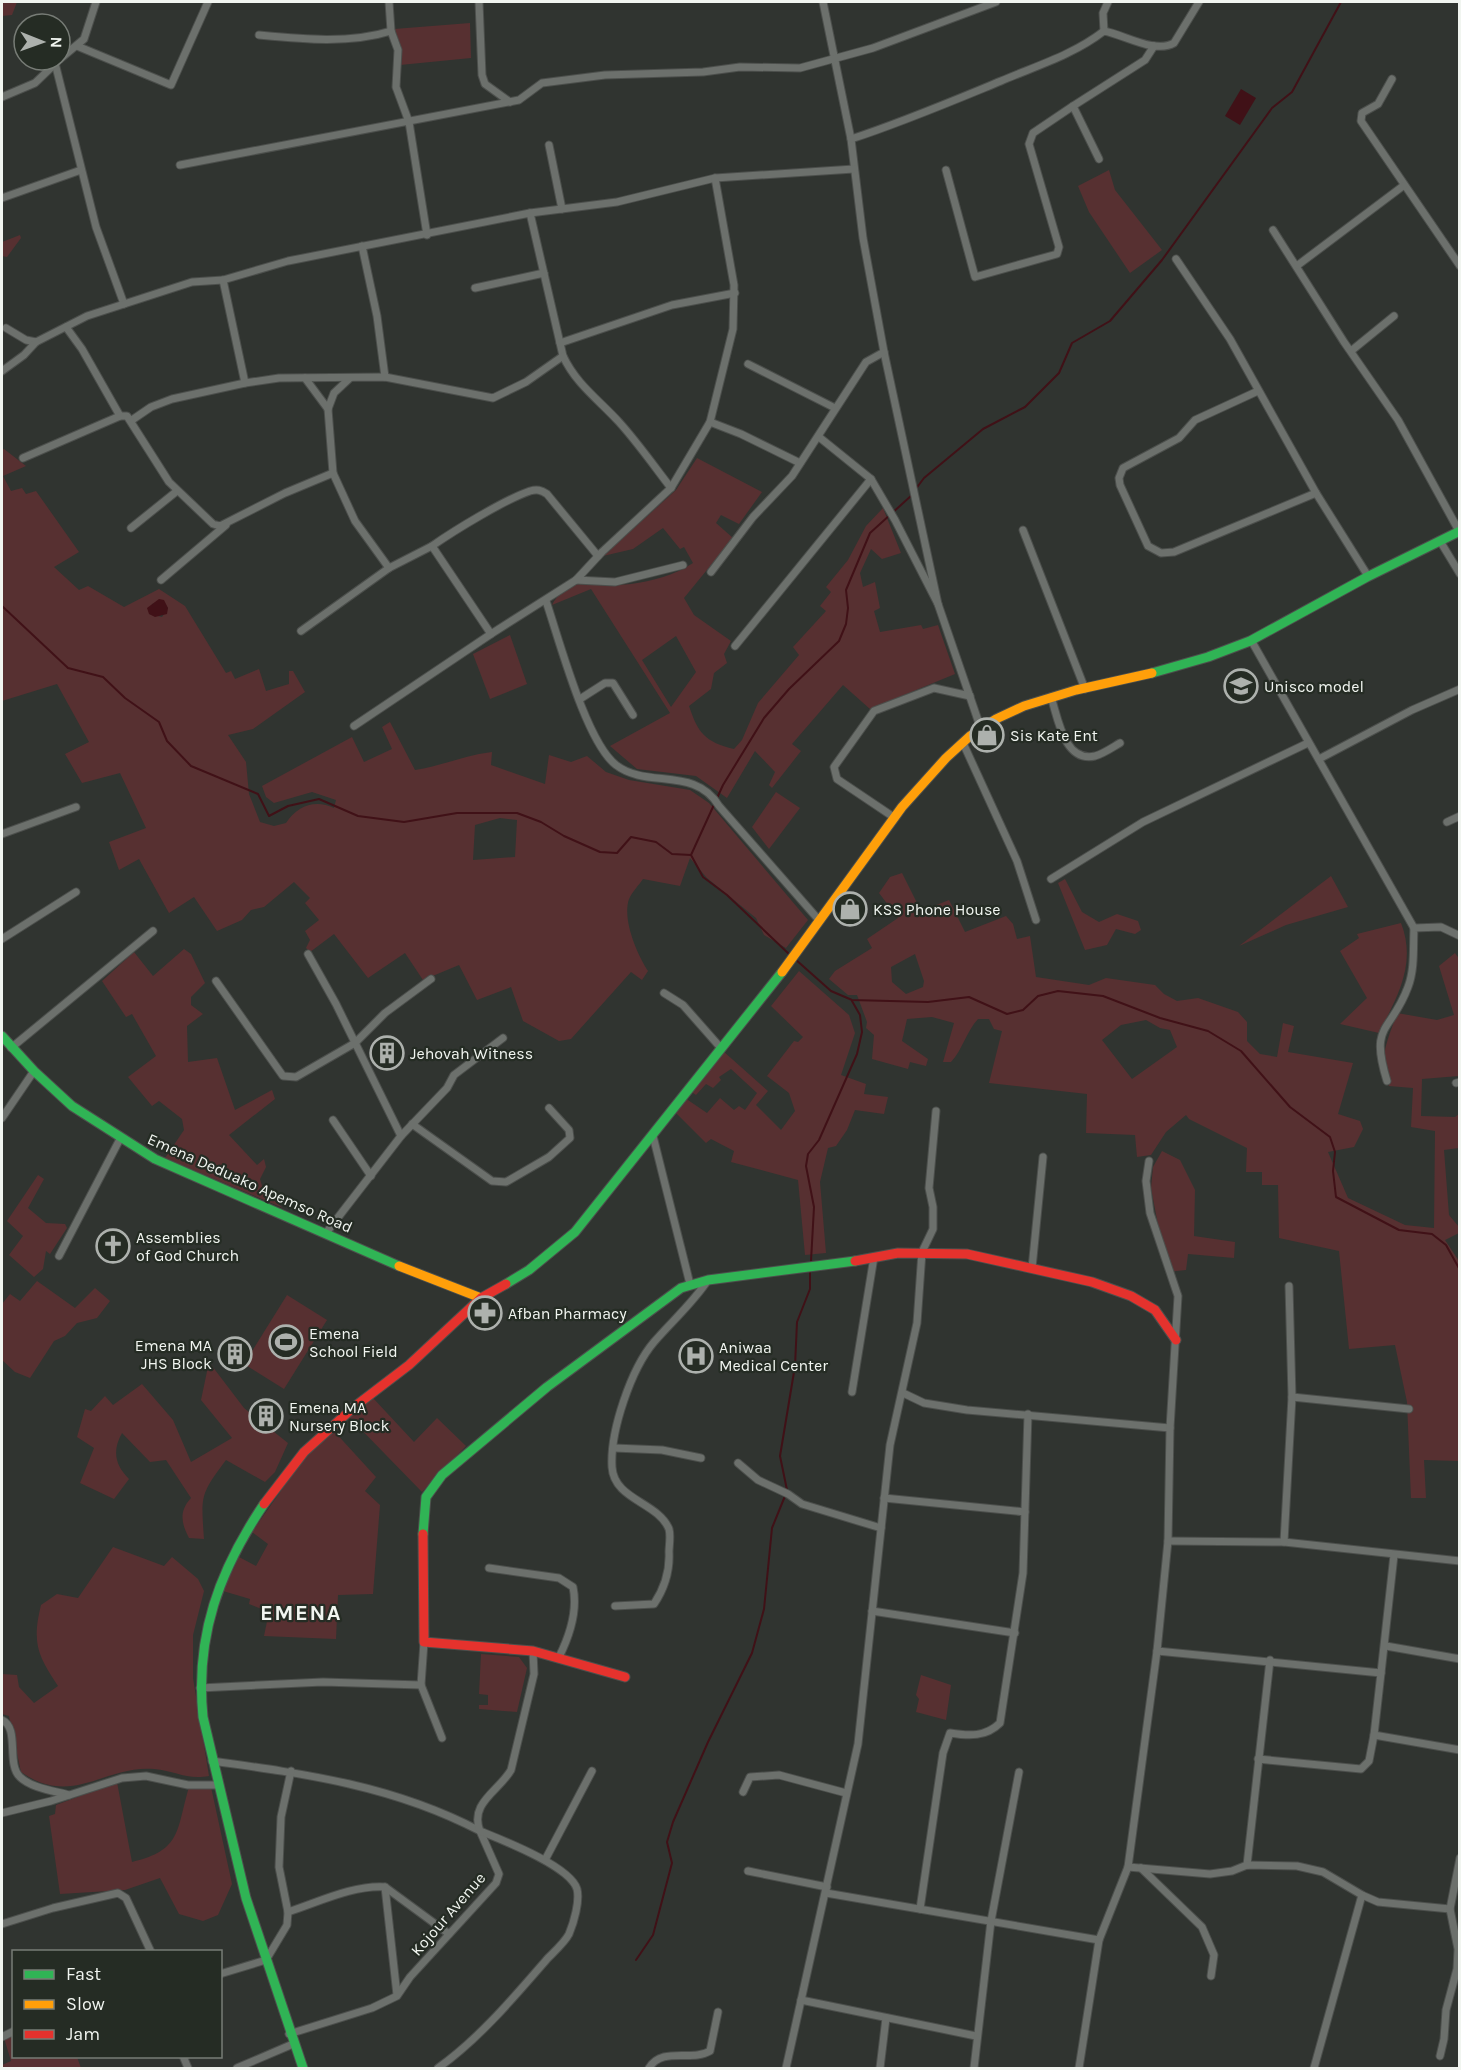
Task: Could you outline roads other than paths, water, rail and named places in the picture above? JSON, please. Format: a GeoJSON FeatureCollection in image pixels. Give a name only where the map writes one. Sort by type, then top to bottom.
{"type":"FeatureCollection","features":[{"type":"Feature","properties":{"kind":"street"},"geometry":{"type":"LineString","coordinates":[[72,50],[84,39],[96,2]]}},
{"type":"Feature","properties":{"kind":"street"},"geometry":{"type":"LineString","coordinates":[[78,46],[169,86],[208,2]]}},
{"type":"Feature","properties":{"kind":"street"},"geometry":{"type":"LineString","coordinates":[[389,2],[391,31],[398,50],[396,87],[409,122],[427,235]]}},
{"type":"Feature","properties":{"kind":"street"},"geometry":{"type":"LineString","coordinates":[[479,2],[482,75],[485,84],[510,102]]}},
{"type":"Feature","properties":{"kind":"street"},"geometry":{"type":"LineString","coordinates":[[823,2],[851,139],[863,238],[884,352],[938,604]]}},
{"type":"Feature","properties":{"kind":"street"},"geometry":{"type":"LineString","coordinates":[[180,165],[510,102],[527,97],[542,83],[605,75],[703,72],[740,67],[787,69],[834,60],[996,2]]}},
{"type":"Feature","properties":{"kind":"street"},"geometry":{"type":"LineString","coordinates":[[1104,31],[1103,13],[1108,2]]}},
{"type":"Feature","properties":{"kind":"street"},"geometry":{"type":"LineString","coordinates":[[1104,31],[1154,46],[1165,46],[1174,43],[1199,2]]}},
{"type":"Feature","properties":{"kind":"street"},"geometry":{"type":"LineString","coordinates":[[259,35],[312,39],[373,36],[391,31]]}},
{"type":"Feature","properties":{"kind":"street"},"geometry":{"type":"LineString","coordinates":[[851,139],[910,120],[1048,62],[1086,44],[1104,31]]}},
{"type":"Feature","properties":{"kind":"street"},"geometry":{"type":"LineString","coordinates":[[946,170],[975,277],[1057,254],[1059,247],[1031,157],[1029,144],[1033,133],[1145,60],[1154,46]]}},
{"type":"Feature","properties":{"kind":"street"},"geometry":{"type":"LineString","coordinates":[[2,97],[35,83],[46,72]]}},
{"type":"Feature","properties":{"kind":"street"},"geometry":{"type":"LineString","coordinates":[[60,72],[81,170],[96,227],[124,304]]}},
{"type":"Feature","properties":{"kind":"street"},"geometry":{"type":"LineString","coordinates":[[1392,79],[1378,104],[1360,117],[1403,186],[1460,266]]}},
{"type":"Feature","properties":{"kind":"street"},"geometry":{"type":"LineString","coordinates":[[1072,106],[1099,159]]}},
{"type":"Feature","properties":{"kind":"street"},"geometry":{"type":"LineString","coordinates":[[549,144],[562,209]]}},
{"type":"Feature","properties":{"kind":"street"},"geometry":{"type":"LineString","coordinates":[[2,371],[24,355],[36,342],[66,327],[124,304],[192,282],[223,280],[288,261],[530,213],[617,202],[715,178],[854,169]]}},
{"type":"Feature","properties":{"kind":"street"},"geometry":{"type":"LineString","coordinates":[[2,198],[81,170]]}},
{"type":"Feature","properties":{"kind":"street"},"geometry":{"type":"LineString","coordinates":[[354,726],[576,580],[598,556],[671,488],[710,422],[733,329],[735,293],[715,178]]}},
{"type":"Feature","properties":{"kind":"street"},"geometry":{"type":"LineString","coordinates":[[1298,266],[1403,186]]}},
{"type":"Feature","properties":{"kind":"street"},"geometry":{"type":"LineString","coordinates":[[530,213],[563,356],[578,382],[620,423],[671,488]]}},
{"type":"Feature","properties":{"kind":"street"},"geometry":{"type":"LineString","coordinates":[[303,2068],[289,2034],[246,1898],[212,1761],[200,1688],[203,1640],[220,1586],[245,1533],[274,1489],[304,1452],[354,1407],[409,1365],[481,1298],[529,1270],[575,1232],[788,964],[800,942],[895,818],[963,743],[1010,712],[1051,698],[1209,656],[1251,640],[1368,576],[1459,531],[1412,444],[1274,230]]}},
{"type":"Feature","properties":{"kind":"street"},"geometry":{"type":"LineString","coordinates":[[362,246],[377,316],[385,377]]}},
{"type":"Feature","properties":{"kind":"street"},"geometry":{"type":"LineString","coordinates":[[1176,259],[1230,339],[1316,493],[1368,576]]}},
{"type":"Feature","properties":{"kind":"street"},"geometry":{"type":"LineString","coordinates":[[475,288],[544,273]]}},
{"type":"Feature","properties":{"kind":"street"},"geometry":{"type":"LineString","coordinates":[[223,280],[245,383]]}},
{"type":"Feature","properties":{"kind":"street"},"geometry":{"type":"LineString","coordinates":[[560,343],[672,305],[735,293]]}},
{"type":"Feature","properties":{"kind":"street"},"geometry":{"type":"LineString","coordinates":[[1351,351],[1394,316]]}},
{"type":"Feature","properties":{"kind":"street"},"geometry":{"type":"LineString","coordinates":[[66,327],[82,349],[120,416]]}},
{"type":"Feature","properties":{"kind":"street"},"geometry":{"type":"LineString","coordinates":[[6,328],[26,340],[36,342]]}},
{"type":"Feature","properties":{"kind":"street"},"geometry":{"type":"LineString","coordinates":[[711,572],[753,517],[781,490],[819,437],[835,408],[866,362],[884,352]]}},
{"type":"Feature","properties":{"kind":"street"},"geometry":{"type":"LineString","coordinates":[[132,420],[160,403],[245,383],[305,378],[385,377],[493,398],[526,382],[563,356]]}},
{"type":"Feature","properties":{"kind":"street"},"geometry":{"type":"LineString","coordinates":[[748,364],[835,408]]}},
{"type":"Feature","properties":{"kind":"street"},"geometry":{"type":"LineString","coordinates":[[305,378],[328,410]]}},
{"type":"Feature","properties":{"kind":"street"},"geometry":{"type":"LineString","coordinates":[[350,378],[334,393],[328,410],[333,473],[355,521],[389,568]]}},
{"type":"Feature","properties":{"kind":"street"},"geometry":{"type":"LineString","coordinates":[[1257,391],[1195,420],[1179,438],[1123,468],[1119,478],[1120,485],[1148,546],[1161,553],[1174,552],[1316,493]]}},
{"type":"Feature","properties":{"kind":"street"},"geometry":{"type":"LineString","coordinates":[[23,458],[120,416],[127,416],[132,420],[135,430],[177,491],[213,524],[226,525]]}},
{"type":"Feature","properties":{"kind":"street"},"geometry":{"type":"LineString","coordinates":[[710,422],[741,434],[800,464]]}},
{"type":"Feature","properties":{"kind":"street"},"geometry":{"type":"LineString","coordinates":[[819,437],[871,479],[896,520],[938,604],[981,729]]}},
{"type":"Feature","properties":{"kind":"street"},"geometry":{"type":"LineString","coordinates":[[161,580],[226,525],[285,493],[333,473]]}},
{"type":"Feature","properties":{"kind":"street"},"geometry":{"type":"LineString","coordinates":[[735,646],[871,479]]}},
{"type":"Feature","properties":{"kind":"street"},"geometry":{"type":"LineString","coordinates":[[301,631],[389,568],[523,494],[540,490],[547,494],[598,556]]}},
{"type":"Feature","properties":{"kind":"street"},"geometry":{"type":"LineString","coordinates":[[131,528],[177,491]]}},
{"type":"Feature","properties":{"kind":"street"},"geometry":{"type":"LineString","coordinates":[[1023,530],[1085,689]]}},
{"type":"Feature","properties":{"kind":"street"},"geometry":{"type":"LineString","coordinates":[[1440,541],[1460,574]]}},
{"type":"Feature","properties":{"kind":"street"},"geometry":{"type":"LineString","coordinates":[[432,546],[491,634]]}},
{"type":"Feature","properties":{"kind":"street"},"geometry":{"type":"LineString","coordinates":[[576,580],[615,582],[683,565]]}},
{"type":"Feature","properties":{"kind":"street"},"geometry":{"type":"LineString","coordinates":[[546,601],[580,699],[598,742],[614,764],[627,772],[696,785],[711,793],[718,806],[818,919]]}},
{"type":"Feature","properties":{"kind":"street"},"geometry":{"type":"LineString","coordinates":[[1251,640],[1414,928],[1412,973],[1407,989],[1381,1035],[1378,1048],[1387,1081]]}},
{"type":"Feature","properties":{"kind":"street"},"geometry":{"type":"LineString","coordinates":[[580,699],[605,683],[613,683],[633,716]]}},
{"type":"Feature","properties":{"kind":"street"},"geometry":{"type":"LineString","coordinates":[[895,818],[837,779],[834,767],[874,711],[934,688],[970,696]]}},
{"type":"Feature","properties":{"kind":"street"},"geometry":{"type":"LineString","coordinates":[[1319,759],[1412,710],[1460,689]]}},
{"type":"Feature","properties":{"kind":"street"},"geometry":{"type":"LineString","coordinates":[[1051,698],[1068,746],[1079,755],[1094,756],[1120,743]]}},
{"type":"Feature","properties":{"kind":"street"},"geometry":{"type":"LineString","coordinates":[[963,743],[1017,861],[1036,920]]}},
{"type":"Feature","properties":{"kind":"street"},"geometry":{"type":"LineString","coordinates":[[1051,879],[1143,822],[1308,743]]}},
{"type":"Feature","properties":{"kind":"street"},"geometry":{"type":"LineString","coordinates":[[2,834],[76,807]]}},
{"type":"Feature","properties":{"kind":"street"},"geometry":{"type":"LineString","coordinates":[[1447,822],[1460,816]]}},
{"type":"Feature","properties":{"kind":"street"},"geometry":{"type":"LineString","coordinates":[[2,939],[76,892]]}},
{"type":"Feature","properties":{"kind":"street"},"geometry":{"type":"LineString","coordinates":[[1414,928],[1441,927],[1460,936]]}},
{"type":"Feature","properties":{"kind":"street"},"geometry":{"type":"LineString","coordinates":[[11,1048],[153,931]]}},
{"type":"Feature","properties":{"kind":"street"},"geometry":{"type":"LineString","coordinates":[[309,954],[401,1136]]}},
{"type":"Feature","properties":{"kind":"street"},"geometry":{"type":"LineString","coordinates":[[216,981],[283,1076],[288,1079],[296,1077],[355,1043],[385,1013],[431,979]]}},
{"type":"Feature","properties":{"kind":"street"},"geometry":{"type":"LineString","coordinates":[[664,993],[683,1005],[720,1047]]}},
{"type":"Feature","properties":{"kind":"street","name":"Emena Deduako Apemso Road"},"geometry":{"type":"LineString","coordinates":[[2,1036],[11,1048],[72,1106],[154,1159],[326,1233],[387,1262],[481,1298]]}},
{"type":"Feature","properties":{"kind":"street"},"geometry":{"type":"LineString","coordinates":[[326,1233],[401,1136],[469,1062],[503,1038]]}},
{"type":"Feature","properties":{"kind":"street"},"geometry":{"type":"LineString","coordinates":[[2,1118],[34,1071]]}},
{"type":"Feature","properties":{"kind":"street"},"geometry":{"type":"LineString","coordinates":[[412,1124],[492,1181],[506,1182],[549,1157],[570,1138],[569,1130],[549,1108]]}},
{"type":"Feature","properties":{"kind":"street"},"geometry":{"type":"LineString","coordinates":[[786,2068],[858,1744],[890,1445],[917,1323],[922,1252],[933,1229],[933,1207],[929,1188],[936,1111]]}},
{"type":"Feature","properties":{"kind":"street"},"geometry":{"type":"LineString","coordinates":[[333,1120],[371,1176]]}},
{"type":"Feature","properties":{"kind":"street"},"geometry":{"type":"LineString","coordinates":[[652,1136],[690,1284]]}},
{"type":"Feature","properties":{"kind":"street"},"geometry":{"type":"LineString","coordinates":[[59,1256],[120,1139]]}},
{"type":"Feature","properties":{"kind":"street"},"geometry":{"type":"LineString","coordinates":[[1032,1268],[1043,1157]]}},
{"type":"Feature","properties":{"kind":"street"},"geometry":{"type":"LineString","coordinates":[[1079,2068],[1099,1940],[1128,1867],[1157,1651],[1168,1541],[1170,1428],[1178,1296],[1150,1213],[1146,1181],[1149,1161]]}},
{"type":"Feature","properties":{"kind":"street"},"geometry":{"type":"LineString","coordinates":[[442,1738],[421,1685],[424,1642],[423,1514],[426,1497],[442,1475],[547,1387],[690,1284],[811,1265],[841,1264],[874,1257],[922,1252],[967,1254],[1092,1282],[1142,1301],[1155,1310],[1176,1340]]}},
{"type":"Feature","properties":{"kind":"street"},"geometry":{"type":"LineString","coordinates":[[852,1392],[874,1257]]}},
{"type":"Feature","properties":{"kind":"street"},"geometry":{"type":"LineString","coordinates":[[615,1606],[654,1604],[660,1594],[669,1561],[669,1530],[659,1516],[616,1481],[612,1468],[615,1431],[638,1365],[653,1342],[692,1303],[708,1280]]}},
{"type":"Feature","properties":{"kind":"street"},"geometry":{"type":"LineString","coordinates":[[1284,1542],[1292,1397],[1290,1286]]}},
{"type":"Feature","properties":{"kind":"street"},"geometry":{"type":"LineString","coordinates":[[903,1393],[924,1402],[967,1410],[1170,1428]]}},
{"type":"Feature","properties":{"kind":"street"},"geometry":{"type":"LineString","coordinates":[[1292,1397],[1409,1409]]}},
{"type":"Feature","properties":{"kind":"street"},"geometry":{"type":"LineString","coordinates":[[920,1909],[943,1753],[950,1733],[965,1736],[990,1733],[1000,1723],[1023,1573],[1028,1414]]}},
{"type":"Feature","properties":{"kind":"street"},"geometry":{"type":"LineString","coordinates":[[614,1448],[662,1450],[701,1458]]}},
{"type":"Feature","properties":{"kind":"street"},"geometry":{"type":"LineString","coordinates":[[738,1463],[758,1480],[788,1494],[802,1504],[881,1528]]}},
{"type":"Feature","properties":{"kind":"street"},"geometry":{"type":"LineString","coordinates":[[884,1498],[1025,1512]]}},
{"type":"Feature","properties":{"kind":"street"},"geometry":{"type":"LineString","coordinates":[[1168,1541],[1284,1542],[1460,1561]]}},
{"type":"Feature","properties":{"kind":"street"},"geometry":{"type":"LineString","coordinates":[[1258,1759],[1361,1769],[1369,1761],[1386,1646],[1394,1555]]}},
{"type":"Feature","properties":{"kind":"street"},"geometry":{"type":"LineString","coordinates":[[489,1568],[559,1578],[573,1587],[576,1602],[567,1641],[559,1657]]}},
{"type":"Feature","properties":{"kind":"street"},"geometry":{"type":"LineString","coordinates":[[872,1611],[1015,1634]]}},
{"type":"Feature","properties":{"kind":"street"},"geometry":{"type":"LineString","coordinates":[[424,1642],[533,1651],[625,1677]]}},
{"type":"Feature","properties":{"kind":"street"},"geometry":{"type":"LineString","coordinates":[[1386,1646],[1460,1659]]}},
{"type":"Feature","properties":{"kind":"street"},"geometry":{"type":"LineString","coordinates":[[480,1831],[476,1821],[480,1805],[486,1796],[503,1783],[511,1770],[534,1674],[533,1651]]}},
{"type":"Feature","properties":{"kind":"street"},"geometry":{"type":"LineString","coordinates":[[1157,1651],[1270,1660],[1381,1673]]}},
{"type":"Feature","properties":{"kind":"street"},"geometry":{"type":"LineString","coordinates":[[1247,1865],[1270,1660]]}},
{"type":"Feature","properties":{"kind":"street"},"geometry":{"type":"LineString","coordinates":[[200,1688],[323,1682],[421,1685]]}},
{"type":"Feature","properties":{"kind":"street"},"geometry":{"type":"LineString","coordinates":[[2,1720],[9,1727],[15,1770],[20,1778],[69,1795]]}},
{"type":"Feature","properties":{"kind":"street"},"geometry":{"type":"LineString","coordinates":[[1374,1735],[1460,1750]]}},
{"type":"Feature","properties":{"kind":"street"},"geometry":{"type":"LineString","coordinates":[[212,1761],[351,1782],[411,1800],[545,1860],[576,1887],[578,1901],[568,1935],[520,1990],[454,2057],[438,2068]]}},
{"type":"Feature","properties":{"kind":"street"},"geometry":{"type":"LineString","coordinates":[[545,1860],[592,1771]]}},
{"type":"Feature","properties":{"kind":"street"},"geometry":{"type":"LineString","coordinates":[[222,1973],[266,1960],[287,1925],[288,1912],[279,1867],[281,1817],[291,1772]]}},
{"type":"Feature","properties":{"kind":"street"},"geometry":{"type":"LineString","coordinates":[[974,2068],[976,2036],[992,1921],[1019,1772]]}},
{"type":"Feature","properties":{"kind":"street"},"geometry":{"type":"LineString","coordinates":[[743,1792],[750,1777],[779,1775],[846,1793]]}},
{"type":"Feature","properties":{"kind":"street"},"geometry":{"type":"LineString","coordinates":[[2,1813],[122,1778],[146,1776],[188,1785],[218,1785]]}},
{"type":"Feature","properties":{"kind":"street","name":"Kojour Avenue"},"geometry":{"type":"LineString","coordinates":[[289,2034],[372,2008],[397,1996],[410,1977],[496,1883],[499,1874],[480,1831]]}},
{"type":"Feature","properties":{"kind":"street"},"geometry":{"type":"LineString","coordinates":[[1440,2056],[1446,2010],[1457,1969],[1458,1949],[1450,1909],[1460,1858]]}},
{"type":"Feature","properties":{"kind":"street"},"geometry":{"type":"LineString","coordinates":[[1128,1867],[1210,1874],[1232,1871],[1247,1865],[1297,1866],[1323,1872],[1362,1896],[1378,1902],[1450,1909]]}},
{"type":"Feature","properties":{"kind":"street"},"geometry":{"type":"LineString","coordinates":[[1141,1868],[1202,1927],[1214,1955],[1211,1976]]}},
{"type":"Feature","properties":{"kind":"street"},"geometry":{"type":"LineString","coordinates":[[748,1871],[920,1909],[1099,1940]]}},
{"type":"Feature","properties":{"kind":"street"},"geometry":{"type":"LineString","coordinates":[[288,1912],[337,1895],[373,1887],[385,1887],[449,1934]]}},
{"type":"Feature","properties":{"kind":"street"},"geometry":{"type":"LineString","coordinates":[[385,1887],[397,1996]]}},
{"type":"Feature","properties":{"kind":"street"},"geometry":{"type":"LineString","coordinates":[[2,1924],[53,1908],[118,1893],[126,1898],[151,1950]]}},
{"type":"Feature","properties":{"kind":"street"},"geometry":{"type":"LineString","coordinates":[[1314,2068],[1362,1896]]}},
{"type":"Feature","properties":{"kind":"street"},"geometry":{"type":"LineString","coordinates":[[801,2000],[976,2036]]}},
{"type":"Feature","properties":{"kind":"street"},"geometry":{"type":"LineString","coordinates":[[649,2068],[652,2063],[667,2055],[703,2055],[710,2051],[718,2012]]}},
{"type":"Feature","properties":{"kind":"street"},"geometry":{"type":"LineString","coordinates":[[880,2068],[886,2018]]}},
{"type":"Feature","properties":{"kind":"street"},"geometry":{"type":"LineString","coordinates":[[237,2068],[293,2044]]}},
{"type":"Feature","properties":{"kind":"waterway"},"geometry":{"type":"LineString","coordinates":[[915,490],[924,478],[983,429],[1025,407],[1059,373],[1072,343],[1110,321],[1162,260],[1272,108],[1292,92],[1341,2]]}},
{"type":"Feature","properties":{"kind":"waterway"},"geometry":{"type":"LineString","coordinates":[[691,855],[723,785],[764,718],[789,689],[839,641],[846,624],[848,608],[846,590],[870,533],[912,495]]}},
{"type":"Feature","properties":{"kind":"waterway"},"geometry":{"type":"LineString","coordinates":[[2,606],[68,668],[103,677],[125,698],[159,722],[167,741],[191,766],[258,794],[269,816],[288,806],[319,799],[358,816],[404,822],[457,813],[517,813],[541,822],[564,836],[600,852],[617,853],[631,837],[656,842],[672,854],[691,855],[703,877],[727,895],[790,955]]}},
{"type":"Feature","properties":{"kind":"waterway"},"geometry":{"type":"LineString","coordinates":[[795,959],[831,991],[852,1000],[928,1002],[969,997],[1007,1014],[1023,1010],[1038,996],[1058,991],[1103,996],[1160,1018],[1208,1031],[1241,1051],[1290,1107],[1330,1137],[1335,1152],[1333,1171],[1336,1197],[1399,1230],[1432,1234],[1446,1245],[1460,1270]]}},
{"type":"Feature","properties":{"kind":"waterway"},"geometry":{"type":"LineString","coordinates":[[811,1261],[814,1207],[806,1166],[808,1154],[819,1140],[857,1054],[862,1032],[860,1015],[852,1001]]}},
{"type":"Feature","properties":{"kind":"waterway"},"geometry":{"type":"LineString","coordinates":[[787,1490],[780,1456],[795,1366],[797,1322],[810,1289],[810,1269]]}},
{"type":"Feature","properties":{"kind":"waterway"},"geometry":{"type":"LineString","coordinates":[[636,1960],[653,1935],[672,1863],[667,1842],[673,1822],[708,1742],[752,1653],[764,1609],[772,1528],[785,1496]]}},
{"type":"Feature","properties":{"kind":"place","name":"Unisco model"},"geometry":{"type":"Point","coordinates":[1241,686]}},
{"type":"Feature","properties":{"kind":"place","name":"Sis Kate Ent"},"geometry":{"type":"Point","coordinates":[987,735]}},
{"type":"Feature","properties":{"kind":"place","name":"KSS Phone House"},"geometry":{"type":"Point","coordinates":[850,909]}},
{"type":"Feature","properties":{"kind":"place","name":"Jehovah Witness"},"geometry":{"type":"Point","coordinates":[387,1053]}},
{"type":"Feature","properties":{"kind":"place","name":"Assemblies of God Church"},"geometry":{"type":"Point","coordinates":[113,1246]}},
{"type":"Feature","properties":{"kind":"place","name":"Afban Pharmacy"},"geometry":{"type":"Point","coordinates":[485,1313]}},
{"type":"Feature","properties":{"kind":"place","name":"Emena School Field"},"geometry":{"type":"Point","coordinates":[286,1342]}},
{"type":"Feature","properties":{"kind":"place","name":"Emena MA JHS Block"},"geometry":{"type":"Point","coordinates":[235,1354]}},
{"type":"Feature","properties":{"kind":"place","name":"Aniwaa Medical Center"},"geometry":{"type":"Point","coordinates":[696,1356]}},
{"type":"Feature","properties":{"kind":"place","name":"Emena MA Nursery Block"},"geometry":{"type":"Point","coordinates":[266,1416]}},
{"type":"Feature","properties":{"kind":"district","name":"EMENA"},"geometry":{"type":"Point","coordinates":[301,1613]}}]}
